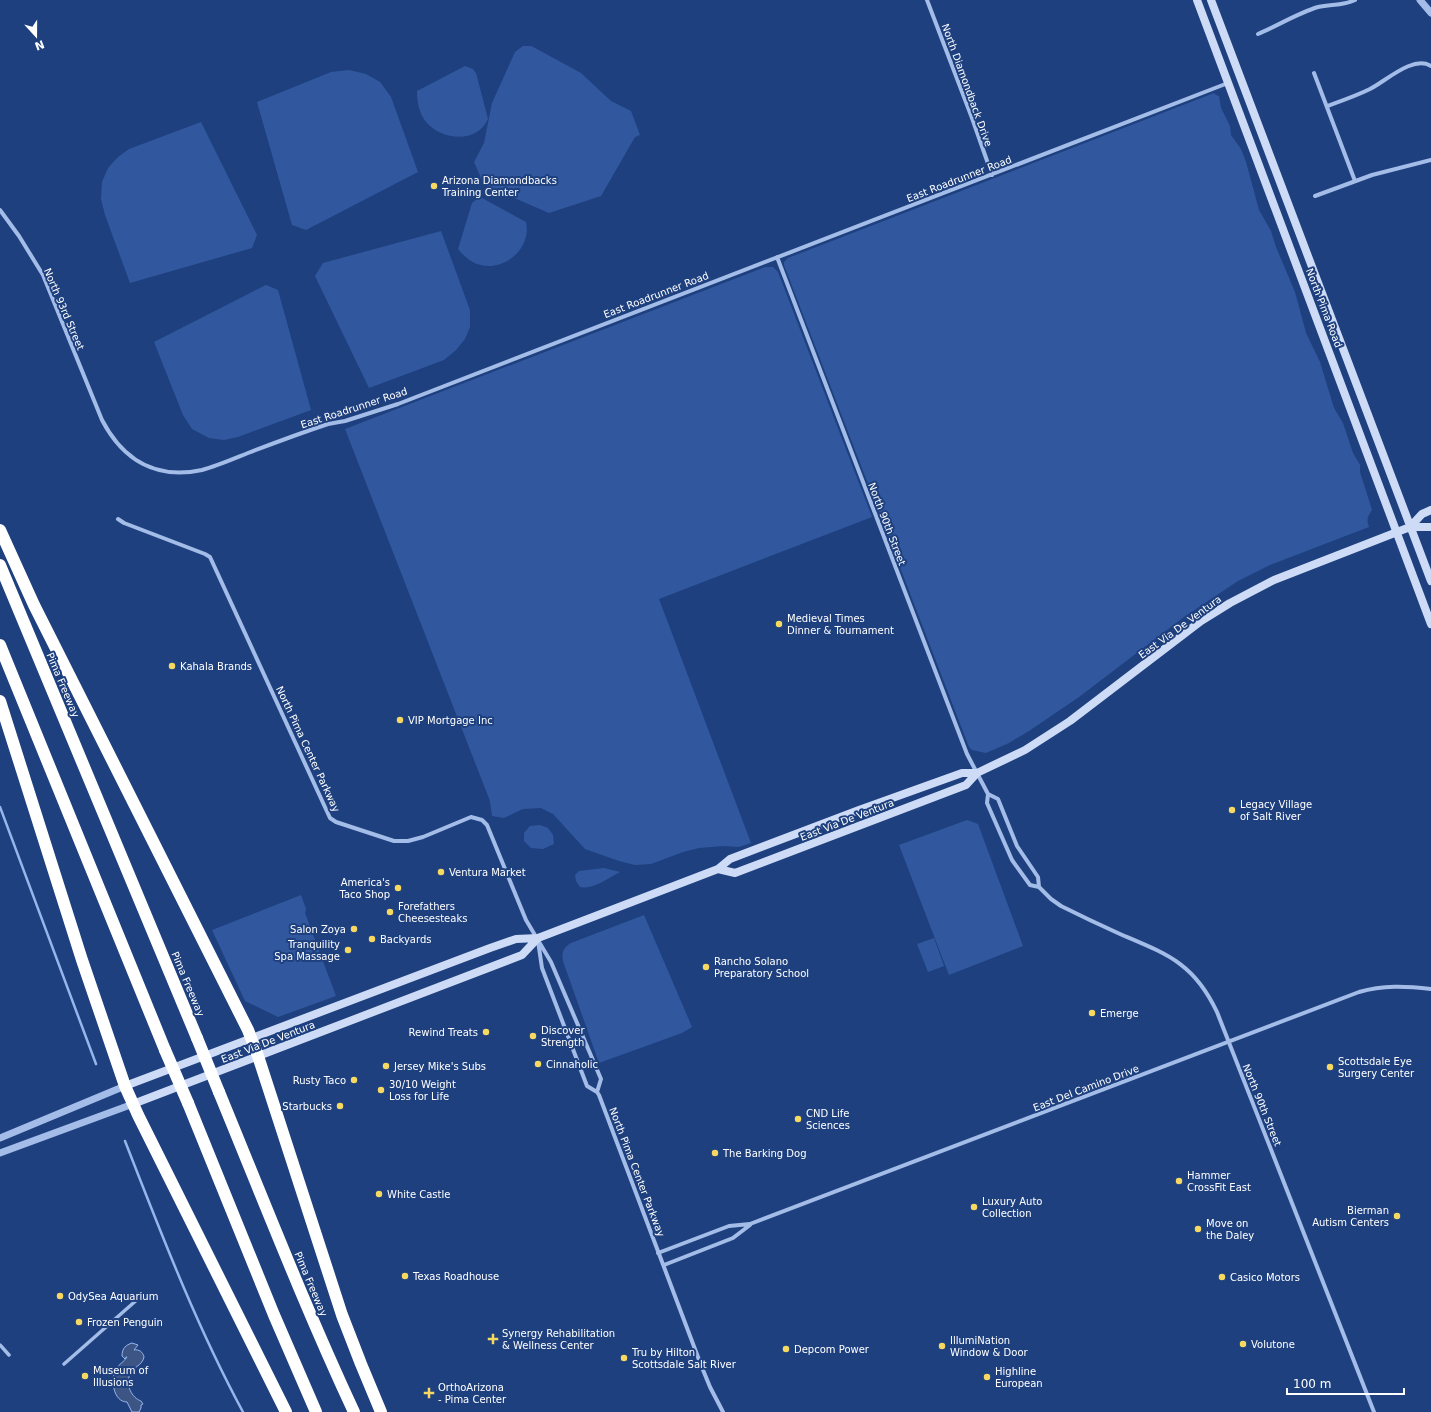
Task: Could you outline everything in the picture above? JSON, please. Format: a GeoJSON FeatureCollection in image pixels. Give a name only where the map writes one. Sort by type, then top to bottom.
{"type":"FeatureCollection","features":[{"type":"Feature","properties":{"kind":"highway"},"geometry":{"type":"LineString","coordinates":[[0,530],[34,605],[252,1039],[342,1315],[382,1412]]}},
{"type":"Feature","properties":{"kind":"highway","name":"Pima Freeway"},"geometry":{"type":"LineString","coordinates":[[0,565],[309,1309],[354,1412]]}},
{"type":"Feature","properties":{"kind":"highway"},"geometry":{"type":"LineString","coordinates":[[0,645],[277,1322],[316,1412]]}},
{"type":"Feature","properties":{"kind":"highway"},"geometry":{"type":"LineString","coordinates":[[0,701],[82,960],[132,1104],[286,1412]]}},
{"type":"Feature","properties":{"kind":"main road","name":"North Pima Road"},"geometry":{"type":"LineString","coordinates":[[1197,0],[1431,624]]}},
{"type":"Feature","properties":{"kind":"main road","name":"North Pima Road"},"geometry":{"type":"LineString","coordinates":[[1211,0],[1431,581]]}},
{"type":"Feature","properties":{"kind":"main road","name":"East Via De Ventura"},"geometry":{"type":"LineString","coordinates":[[1410,527],[1422,514],[1431,510]]}},
{"type":"Feature","properties":{"kind":"main road","name":"East Via De Ventura"},"geometry":{"type":"LineString","coordinates":[[718,869],[735,873],[966,785],[977,773],[1025,750],[1048,736],[1084,711],[1201,621],[1243,596],[1274,580],[1410,527],[1431,527]]}},
{"type":"Feature","properties":{"kind":"main road","name":"East Via De Ventura"},"geometry":{"type":"LineString","coordinates":[[125,1086],[490,948],[516,939],[538,938],[718,869],[730,859],[867,807],[962,773],[977,773]]}},
{"type":"Feature","properties":{"kind":"main road","name":"East Via De Ventura"},"geometry":{"type":"LineString","coordinates":[[132,1104],[522,955],[538,938]]}},
{"type":"Feature","properties":{"kind":"street","name":"North Diamondback Drive"},"geometry":{"type":"LineString","coordinates":[[927,0],[992,175]]}},
{"type":"Feature","properties":{"kind":"street"},"geometry":{"type":"LineString","coordinates":[[1258,34],[1309,10],[1356,0]]}},
{"type":"Feature","properties":{"kind":"street"},"geometry":{"type":"LineString","coordinates":[[1420,0],[1431,13]]}},
{"type":"Feature","properties":{"kind":"street"},"geometry":{"type":"LineString","coordinates":[[1327,106],[1372,88],[1392,74],[1410,66],[1424,62],[1431,66]]}},
{"type":"Feature","properties":{"kind":"street"},"geometry":{"type":"LineString","coordinates":[[1314,73],[1355,181]]}},
{"type":"Feature","properties":{"kind":"street","name":"East Roadrunner Road"},"geometry":{"type":"LineString","coordinates":[[102,420],[119,446],[140,463],[162,472],[172,473],[202,470],[328,424],[345,421],[398,404],[1228,83]]}},
{"type":"Feature","properties":{"kind":"street"},"geometry":{"type":"LineString","coordinates":[[1316,196],[1355,181],[1414,163],[1431,160]]}},
{"type":"Feature","properties":{"kind":"street","name":"North 93rd Street"},"geometry":{"type":"LineString","coordinates":[[0,210],[25,245],[42,275],[102,420]]}},
{"type":"Feature","properties":{"kind":"street","name":"North 90th Street"},"geometry":{"type":"LineString","coordinates":[[777,257],[967,754],[988,794],[987,804],[1012,860],[1030,885],[1039,887],[1051,900],[1166,954],[1184,966],[1203,985],[1212,1001],[1374,1412]]}},
{"type":"Feature","properties":{"kind":"street","name":"North Pima Center Parkway"},"geometry":{"type":"LineString","coordinates":[[118,519],[124,523],[210,557],[330,818],[336,822],[394,841],[408,841],[424,837],[466,818],[472,817],[482,820],[490,830],[526,920],[552,962],[601,1079],[597,1092],[710,1387],[723,1412]]}},
{"type":"Feature","properties":{"kind":"street","name":"North 90th Street"},"geometry":{"type":"LineString","coordinates":[[988,794],[998,799],[1017,846],[1038,877],[1039,887]]}},
{"type":"Feature","properties":{"kind":"street","name":"North Pima Center Parkway"},"geometry":{"type":"LineString","coordinates":[[538,938],[542,968],[587,1086],[597,1092]]}},
{"type":"Feature","properties":{"kind":"street","name":"East Del Camino Drive"},"geometry":{"type":"LineString","coordinates":[[658,1252],[729,1226],[750,1224],[1228,1042],[1369,990],[1391,986],[1431,988]]}},
{"type":"Feature","properties":{"kind":"street","name":"East Via De Ventura"},"geometry":{"type":"LineString","coordinates":[[0,1138],[125,1086]]}},
{"type":"Feature","properties":{"kind":"street","name":"East Via De Ventura"},"geometry":{"type":"LineString","coordinates":[[0,1153],[132,1104]]}},
{"type":"Feature","properties":{"kind":"street","name":"East Del Camino Drive"},"geometry":{"type":"LineString","coordinates":[[664,1265],[733,1238],[750,1224]]}},
{"type":"Feature","properties":{"kind":"street"},"geometry":{"type":"LineString","coordinates":[[64,1364],[139,1298]]}},
{"type":"Feature","properties":{"kind":"street"},"geometry":{"type":"LineString","coordinates":[[0,1345],[9,1355]]}},
{"type":"Feature","properties":{"kind":"shaded area"},"geometry":{"type":"Polygon","coordinates":[[[523,46],[531,46],[581,73],[611,101],[631,111],[640,135],[635,137],[601,196],[549,213],[484,185],[474,162],[484,143],[492,103],[515,52],[523,46]]]}},
{"type":"Feature","properties":{"kind":"shaded area"},"geometry":{"type":"Polygon","coordinates":[[[465,66],[473,69],[476,73],[488,119],[483,127],[476,133],[468,136],[450,136],[433,129],[424,119],[419,108],[417,91],[465,66]]]}},
{"type":"Feature","properties":{"kind":"shaded area"},"geometry":{"type":"Polygon","coordinates":[[[349,70],[366,74],[380,82],[391,97],[418,172],[306,230],[292,225],[257,102],[331,72],[349,70]]]}},
{"type":"Feature","properties":{"kind":"shaded area"},"geometry":{"type":"Polygon","coordinates":[[[1214,93],[1219,96],[1221,108],[1230,126],[1231,135],[1241,149],[1259,210],[1271,231],[1276,247],[1295,292],[1306,333],[1320,362],[1334,408],[1343,423],[1353,453],[1360,465],[1360,472],[1372,510],[1368,518],[1369,527],[1270,565],[1238,581],[1184,617],[1079,697],[1029,731],[1009,743],[986,753],[972,750],[969,747],[784,262],[788,258],[1214,93]]]}},
{"type":"Feature","properties":{"kind":"shaded area"},"geometry":{"type":"Polygon","coordinates":[[[201,122],[257,235],[252,248],[130,283],[105,215],[101,199],[102,182],[108,168],[118,157],[129,149],[201,122]]]}},
{"type":"Feature","properties":{"kind":"shaded area"},"geometry":{"type":"Polygon","coordinates":[[[482,198],[526,222],[527,232],[525,241],[520,250],[506,262],[496,265],[487,266],[477,264],[467,258],[458,249],[472,203],[477,199],[482,198]]]}},
{"type":"Feature","properties":{"kind":"shaded area"},"geometry":{"type":"Polygon","coordinates":[[[441,231],[470,310],[470,327],[465,339],[456,350],[444,360],[369,388],[315,276],[323,263],[441,231]]]}},
{"type":"Feature","properties":{"kind":"shaded area"},"geometry":{"type":"Polygon","coordinates":[[[765,267],[773,267],[778,272],[872,517],[659,599],[751,843],[739,847],[723,846],[699,848],[683,852],[651,864],[635,865],[585,849],[553,814],[541,808],[523,809],[504,818],[492,816],[490,801],[345,429],[765,267]]]}},
{"type":"Feature","properties":{"kind":"shaded area"},"geometry":{"type":"Polygon","coordinates":[[[266,285],[278,290],[311,410],[238,437],[224,440],[209,438],[192,429],[183,415],[154,342],[266,285]]]}},
{"type":"Feature","properties":{"kind":"shaded area"},"geometry":{"type":"Polygon","coordinates":[[[967,820],[978,824],[1023,946],[949,975],[899,845],[967,820]]]}},
{"type":"Feature","properties":{"kind":"shaded area"},"geometry":{"type":"Polygon","coordinates":[[[540,825],[548,828],[553,835],[554,844],[543,849],[531,848],[524,841],[524,833],[530,826],[540,825]]]}},
{"type":"Feature","properties":{"kind":"shaded area"},"geometry":{"type":"Polygon","coordinates":[[[604,868],[620,872],[590,887],[580,887],[576,881],[575,875],[579,871],[604,868]]]}},
{"type":"Feature","properties":{"kind":"shaded area"},"geometry":{"type":"Polygon","coordinates":[[[301,895],[306,909],[305,913],[336,996],[278,1017],[245,1001],[212,930],[301,895]]]}},
{"type":"Feature","properties":{"kind":"shaded area"},"geometry":{"type":"Polygon","coordinates":[[[644,915],[692,1027],[682,1033],[599,1063],[564,964],[563,952],[564,949],[571,943],[644,915]]]}},
{"type":"Feature","properties":{"kind":"shaded area"},"geometry":{"type":"Polygon","coordinates":[[[934,938],[944,966],[928,972],[917,944],[934,938]]]}},
{"type":"Feature","properties":{"kind":"shaded area"},"geometry":{"type":"Polygon","coordinates":[[[132,1343],[138,1345],[134,1350],[140,1351],[144,1357],[142,1362],[130,1374],[128,1382],[132,1394],[143,1404],[141,1405],[139,1412],[132,1412],[127,1402],[122,1401],[119,1398],[114,1389],[114,1373],[125,1359],[122,1356],[122,1353],[126,1346],[132,1343]]]}},
{"type":"Feature","properties":{"kind":"waterway"},"geometry":{"type":"LineString","coordinates":[[0,807],[96,1064]]}},
{"type":"Feature","properties":{"kind":"waterway"},"geometry":{"type":"LineString","coordinates":[[125,1141],[195,1312],[243,1412]]}},
{"type":"Feature","properties":{"kind":"place","name":"Arizona Diamondbacks Training Center"},"geometry":{"type":"Point","coordinates":[434,186]}},
{"type":"Feature","properties":{"kind":"place","name":"Medieval Times Dinner & Tournament"},"geometry":{"type":"Point","coordinates":[779,624]}},
{"type":"Feature","properties":{"kind":"place","name":"Kahala Brands"},"geometry":{"type":"Point","coordinates":[172,666]}},
{"type":"Feature","properties":{"kind":"place","name":"VIP Mortgage Inc"},"geometry":{"type":"Point","coordinates":[400,720]}},
{"type":"Feature","properties":{"kind":"place","name":"Legacy Village of Salt River"},"geometry":{"type":"Point","coordinates":[1232,810]}},
{"type":"Feature","properties":{"kind":"place","name":"Ventura Market"},"geometry":{"type":"Point","coordinates":[441,872]}},
{"type":"Feature","properties":{"kind":"place","name":"America's Taco Shop"},"geometry":{"type":"Point","coordinates":[398,888]}},
{"type":"Feature","properties":{"kind":"place","name":"Forefathers Cheesesteaks"},"geometry":{"type":"Point","coordinates":[390,912]}},
{"type":"Feature","properties":{"kind":"place","name":"Salon Zoya"},"geometry":{"type":"Point","coordinates":[354,929]}},
{"type":"Feature","properties":{"kind":"place","name":"Backyards"},"geometry":{"type":"Point","coordinates":[372,939]}},
{"type":"Feature","properties":{"kind":"place","name":"Tranquility Spa Massage"},"geometry":{"type":"Point","coordinates":[348,950]}},
{"type":"Feature","properties":{"kind":"place","name":"Rancho Solano Preparatory School"},"geometry":{"type":"Point","coordinates":[706,967]}},
{"type":"Feature","properties":{"kind":"place","name":"Emerge"},"geometry":{"type":"Point","coordinates":[1092,1013]}},
{"type":"Feature","properties":{"kind":"place","name":"Rewind Treats"},"geometry":{"type":"Point","coordinates":[486,1032]}},
{"type":"Feature","properties":{"kind":"place","name":"Discover Strength"},"geometry":{"type":"Point","coordinates":[533,1036]}},
{"type":"Feature","properties":{"kind":"place","name":"Cinnaholic"},"geometry":{"type":"Point","coordinates":[538,1064]}},
{"type":"Feature","properties":{"kind":"place","name":"Jersey Mike's Subs"},"geometry":{"type":"Point","coordinates":[386,1066]}},
{"type":"Feature","properties":{"kind":"place","name":"Scottsdale Eye Surgery Center"},"geometry":{"type":"Point","coordinates":[1330,1067]}},
{"type":"Feature","properties":{"kind":"place","name":"Rusty Taco"},"geometry":{"type":"Point","coordinates":[354,1080]}},
{"type":"Feature","properties":{"kind":"place","name":"30/10 Weight Loss for Life"},"geometry":{"type":"Point","coordinates":[381,1090]}},
{"type":"Feature","properties":{"kind":"place","name":"Starbucks"},"geometry":{"type":"Point","coordinates":[340,1106]}},
{"type":"Feature","properties":{"kind":"place","name":"CND Life Sciences"},"geometry":{"type":"Point","coordinates":[798,1119]}},
{"type":"Feature","properties":{"kind":"place","name":"The Barking Dog"},"geometry":{"type":"Point","coordinates":[715,1153]}},
{"type":"Feature","properties":{"kind":"place","name":"Hammer CrossFit East"},"geometry":{"type":"Point","coordinates":[1179,1181]}},
{"type":"Feature","properties":{"kind":"place","name":"White Castle"},"geometry":{"type":"Point","coordinates":[379,1194]}},
{"type":"Feature","properties":{"kind":"place","name":"Luxury Auto Collection"},"geometry":{"type":"Point","coordinates":[974,1207]}},
{"type":"Feature","properties":{"kind":"place","name":"Bierman Autism Centers"},"geometry":{"type":"Point","coordinates":[1397,1216]}},
{"type":"Feature","properties":{"kind":"place","name":"Move on the Daley"},"geometry":{"type":"Point","coordinates":[1198,1229]}},
{"type":"Feature","properties":{"kind":"place","name":"Texas Roadhouse"},"geometry":{"type":"Point","coordinates":[405,1276]}},
{"type":"Feature","properties":{"kind":"place","name":"Casico Motors"},"geometry":{"type":"Point","coordinates":[1222,1277]}},
{"type":"Feature","properties":{"kind":"place","name":"OdySea Aquarium"},"geometry":{"type":"Point","coordinates":[60,1296]}},
{"type":"Feature","properties":{"kind":"place","name":"Frozen Penguin"},"geometry":{"type":"Point","coordinates":[79,1322]}},
{"type":"Feature","properties":{"kind":"place","name":"Synergy Rehabilitation & Wellness Center"},"geometry":{"type":"Point","coordinates":[493,1339]}},
{"type":"Feature","properties":{"kind":"place","name":"Volutone"},"geometry":{"type":"Point","coordinates":[1243,1344]}},
{"type":"Feature","properties":{"kind":"place","name":"IllumiNation Window & Door"},"geometry":{"type":"Point","coordinates":[942,1346]}},
{"type":"Feature","properties":{"kind":"place","name":"Depcom Power"},"geometry":{"type":"Point","coordinates":[786,1349]}},
{"type":"Feature","properties":{"kind":"place","name":"Tru by Hilton Scottsdale Salt River"},"geometry":{"type":"Point","coordinates":[624,1358]}},
{"type":"Feature","properties":{"kind":"place","name":"Museum of Illusions"},"geometry":{"type":"Point","coordinates":[85,1376]}},
{"type":"Feature","properties":{"kind":"place","name":"Highline European"},"geometry":{"type":"Point","coordinates":[987,1377]}},
{"type":"Feature","properties":{"kind":"place","name":"OrthoArizona - Pima Center"},"geometry":{"type":"Point","coordinates":[429,1393]}}]}
